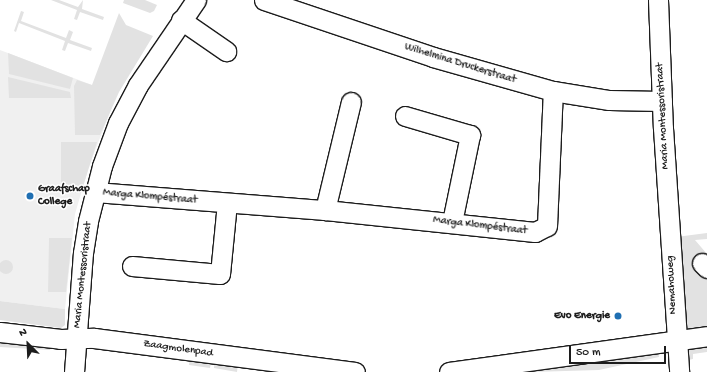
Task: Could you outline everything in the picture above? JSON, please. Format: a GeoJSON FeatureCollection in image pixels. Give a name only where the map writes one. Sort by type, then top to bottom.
{"type":"FeatureCollection","features":[{"type":"Feature","properties":{"kind":"street","name":"Maria Montessoristraat"},"geometry":{"type":"LineString","coordinates":[[74,372],[82,265],[95,192],[118,123],[138,85],[196,0]]}},
{"type":"Feature","properties":{"kind":"street","name":"Wilhelmina Druckerstraat"},"geometry":{"type":"LineString","coordinates":[[264,0],[433,57],[553,91],[609,100],[662,101]]}},
{"type":"Feature","properties":{"kind":"street","name":"Maria Montessoristraat"},"geometry":{"type":"LineString","coordinates":[[658,0],[669,232]]}},
{"type":"Feature","properties":{"kind":"street"},"geometry":{"type":"LineString","coordinates":[[181,20],[226,51]]}},
{"type":"Feature","properties":{"kind":"street","name":"Marga Klompéstraat"},"geometry":{"type":"LineString","coordinates":[[95,192],[325,210],[452,222],[535,232],[547,226],[553,91]]}},
{"type":"Feature","properties":{"kind":"street"},"geometry":{"type":"LineString","coordinates":[[325,210],[351,102]]}},
{"type":"Feature","properties":{"kind":"street"},"geometry":{"type":"LineString","coordinates":[[404,116],[470,135],[452,222]]}},
{"type":"Feature","properties":{"kind":"street"},"geometry":{"type":"LineString","coordinates":[[132,266],[220,274],[227,203]]}},
{"type":"Feature","properties":{"kind":"street","name":"Nemahoweg"},"geometry":{"type":"LineString","coordinates":[[669,232],[675,339],[679,372]]}},
{"type":"Feature","properties":{"kind":"street","name":"Zaagmolenpad"},"geometry":{"type":"LineString","coordinates":[[0,332],[94,338],[355,372]]}},
{"type":"Feature","properties":{"kind":"street"},"geometry":{"type":"LineString","coordinates":[[449,372],[675,339],[707,336]]}},
{"type":"Feature","properties":{"kind":"shaded area"},"geometry":{"type":"Polygon","coordinates":[[[51,0],[59,0],[78,7],[83,0],[82,9],[104,17],[103,20],[80,12],[77,20],[74,19],[77,10],[51,0]]]}},
{"type":"Feature","properties":{"kind":"shaded area"},"geometry":{"type":"Polygon","coordinates":[[[124,0],[145,0],[157,5],[154,11],[150,13],[123,3],[124,0]]]}},
{"type":"Feature","properties":{"kind":"shaded area"},"geometry":{"type":"Polygon","coordinates":[[[21,11],[24,12],[21,21],[66,38],[69,30],[73,32],[70,40],[92,48],[91,51],[68,43],[65,51],[62,50],[65,41],[19,23],[16,32],[14,31],[21,11]]]}},
{"type":"Feature","properties":{"kind":"shaded area"},"geometry":{"type":"Polygon","coordinates":[[[119,13],[126,25],[153,36],[119,92],[100,135],[75,135],[74,86],[77,80],[92,85],[119,13]]]}},
{"type":"Feature","properties":{"kind":"shaded area"},"geometry":{"type":"Polygon","coordinates":[[[0,50],[92,85],[112,107],[89,166],[75,214],[65,309],[0,301],[0,50]]]}},
{"type":"Feature","properties":{"kind":"shaded area"},"geometry":{"type":"Polygon","coordinates":[[[8,53],[73,78],[70,89],[9,74],[8,53]]]}},
{"type":"Feature","properties":{"kind":"shaded area"},"geometry":{"type":"Polygon","coordinates":[[[8,77],[70,92],[71,98],[9,98],[8,77]]]}},
{"type":"Feature","properties":{"kind":"shaded area"},"geometry":{"type":"Polygon","coordinates":[[[61,142],[97,142],[81,193],[61,193],[61,142]]]}},
{"type":"Feature","properties":{"kind":"shaded area"},"geometry":{"type":"Polygon","coordinates":[[[707,233],[707,239],[695,240],[707,254],[707,329],[686,329],[683,328],[676,237],[707,233]]]}},
{"type":"Feature","properties":{"kind":"shaded area"},"geometry":{"type":"Polygon","coordinates":[[[49,238],[72,238],[66,292],[48,292],[49,238]]]}},
{"type":"Feature","properties":{"kind":"shaded area"},"geometry":{"type":"Polygon","coordinates":[[[6,260],[11,262],[13,267],[11,272],[6,274],[1,272],[-1,267],[1,262],[6,260]]]}},
{"type":"Feature","properties":{"kind":"shaded area"},"geometry":{"type":"Polygon","coordinates":[[[0,301],[65,309],[65,325],[61,328],[0,320],[0,301]]]}},
{"type":"Feature","properties":{"kind":"shaded area"},"geometry":{"type":"Polygon","coordinates":[[[0,337],[51,343],[50,350],[0,347],[0,337]]]}},
{"type":"Feature","properties":{"kind":"shaded area"},"geometry":{"type":"Polygon","coordinates":[[[707,345],[707,352],[693,354],[693,359],[688,360],[689,348],[707,345]]]}},
{"type":"Feature","properties":{"kind":"shaded area"},"geometry":{"type":"Polygon","coordinates":[[[658,350],[659,357],[599,370],[532,372],[658,350]]]}},
{"type":"Feature","properties":{"kind":"shaded area"},"geometry":{"type":"Polygon","coordinates":[[[190,357],[212,357],[210,368],[189,365],[190,357]]]}},
{"type":"Feature","properties":{"kind":"shaded area"},"geometry":{"type":"Polygon","coordinates":[[[215,357],[238,363],[237,372],[214,368],[215,357]]]}},
{"type":"Feature","properties":{"kind":"place","name":"Graafschap College"},"geometry":{"type":"Point","coordinates":[30,196]}},
{"type":"Feature","properties":{"kind":"place","name":"Evo Energie"},"geometry":{"type":"Point","coordinates":[618,316]}}]}
